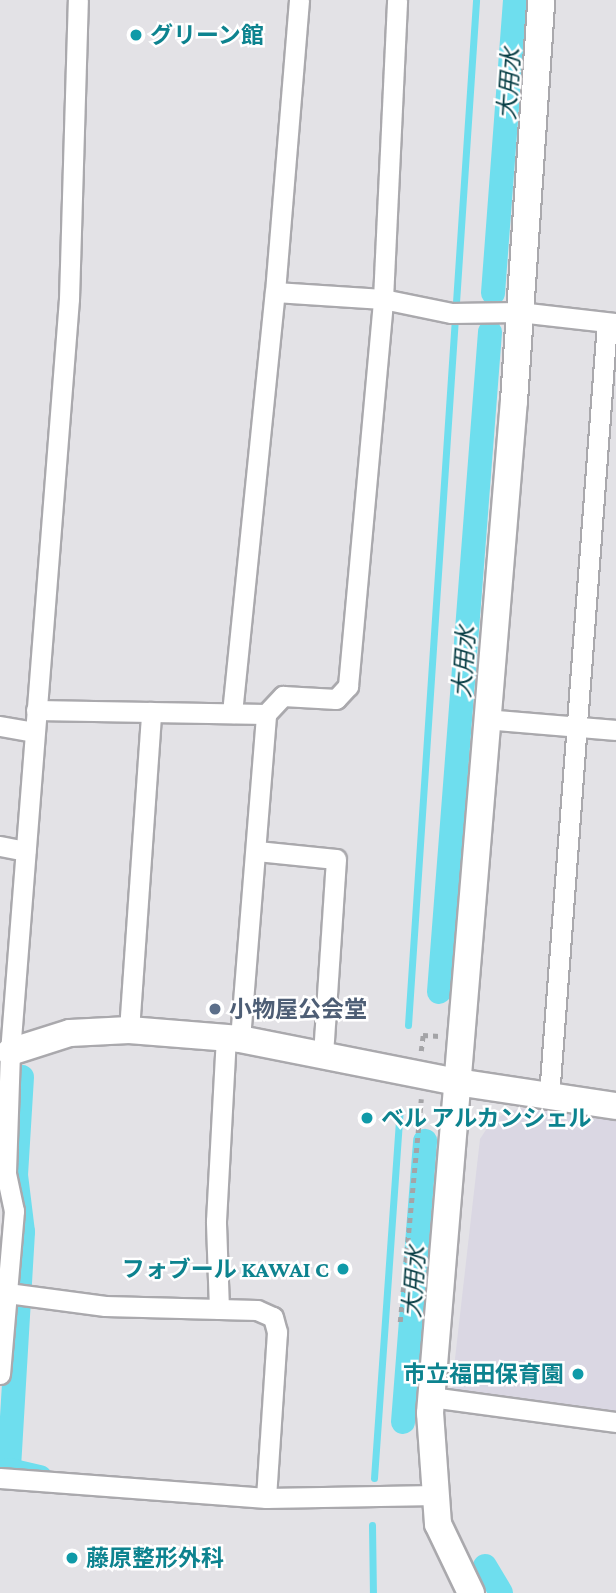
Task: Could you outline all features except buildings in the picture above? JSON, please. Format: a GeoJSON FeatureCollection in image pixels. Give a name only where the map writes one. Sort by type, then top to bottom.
{"type":"FeatureCollection","features":[{"type":"Feature","properties":{"kind":"street"},"geometry":{"type":"LineString","coordinates":[[0,1374],[3,1292],[14,1211],[6,1172],[5,1054],[9,964],[26,850],[33,732],[37,710],[69,299],[78,0]]}},
{"type":"Feature","properties":{"kind":"street"},"geometry":{"type":"LineString","coordinates":[[232,713],[275,292],[299,0]]}},
{"type":"Feature","properties":{"kind":"street"},"geometry":{"type":"LineString","coordinates":[[219,1309],[216,1221],[233,1038],[257,851],[266,714],[283,696],[336,699],[348,686],[383,299],[397,0]]}},
{"type":"Feature","properties":{"kind":"street"},"geometry":{"type":"LineString","coordinates":[[471,1593],[438,1524],[431,1397],[519,312],[541,0]]}},
{"type":"Feature","properties":{"kind":"street"},"geometry":{"type":"LineString","coordinates":[[275,292],[383,299],[452,313],[519,312],[611,323],[549,1096]]}},
{"type":"Feature","properties":{"kind":"street"},"geometry":{"type":"LineString","coordinates":[[37,710],[266,714]]}},
{"type":"Feature","properties":{"kind":"street"},"geometry":{"type":"LineString","coordinates":[[129,1030],[151,712]]}},
{"type":"Feature","properties":{"kind":"street"},"geometry":{"type":"LineString","coordinates":[[485,719],[616,730]]}},
{"type":"Feature","properties":{"kind":"street"},"geometry":{"type":"LineString","coordinates":[[0,726],[33,732]]}},
{"type":"Feature","properties":{"kind":"street"},"geometry":{"type":"LineString","coordinates":[[0,846],[26,850]]}},
{"type":"Feature","properties":{"kind":"street"},"geometry":{"type":"LineString","coordinates":[[257,851],[336,859],[323,1055]]}},
{"type":"Feature","properties":{"kind":"street"},"geometry":{"type":"LineString","coordinates":[[5,1054],[70,1033],[129,1030],[233,1038],[457,1082],[616,1106]]}},
{"type":"Feature","properties":{"kind":"street"},"geometry":{"type":"LineString","coordinates":[[3,1292],[105,1306],[257,1310],[273,1317],[277,1332],[266,1498]]}},
{"type":"Feature","properties":{"kind":"street"},"geometry":{"type":"LineString","coordinates":[[431,1397],[616,1422]]}},
{"type":"Feature","properties":{"kind":"street"},"geometry":{"type":"LineString","coordinates":[[0,1478],[266,1498],[436,1495]]}},
{"type":"Feature","properties":{"kind":"path"},"geometry":{"type":"LineString","coordinates":[[400,1322],[421,1098]]}},
{"type":"Feature","properties":{"kind":"shaded area"},"geometry":{"type":"Polygon","coordinates":[[[520,1108],[616,1119],[616,1413],[451,1394],[480,1139],[493,1119],[520,1108]]]}},
{"type":"Feature","properties":{"kind":"waterway"},"geometry":{"type":"LineString","coordinates":[[408,1025],[476,0]]}},
{"type":"Feature","properties":{"kind":"waterway","name":"大用水"},"geometry":{"type":"LineString","coordinates":[[493,293],[515,0]]}},
{"type":"Feature","properties":{"kind":"waterway","name":"大用水"},"geometry":{"type":"LineString","coordinates":[[439,992],[490,332]]}},
{"type":"Feature","properties":{"kind":"waterway"},"geometry":{"type":"LineString","coordinates":[[22,1077],[16,1175],[23,1232],[9,1470],[40,1477]]}},
{"type":"Feature","properties":{"kind":"waterway"},"geometry":{"type":"LineString","coordinates":[[374,1478],[400,1110]]}},
{"type":"Feature","properties":{"kind":"waterway","name":"大用水"},"geometry":{"type":"LineString","coordinates":[[403,1422],[425,1141]]}},
{"type":"Feature","properties":{"kind":"waterway"},"geometry":{"type":"LineString","coordinates":[[372,1525],[373,1593]]}},
{"type":"Feature","properties":{"kind":"waterway","name":"大用水"},"geometry":{"type":"LineString","coordinates":[[485,1566],[501,1593]]}},
{"type":"Feature","properties":{"kind":"place","name":"グリーン館"},"geometry":{"type":"Point","coordinates":[136,35]}},
{"type":"Feature","properties":{"kind":"place","name":"小物屋公会堂"},"geometry":{"type":"Point","coordinates":[215,1009]}},
{"type":"Feature","properties":{"kind":"place","name":"ベル アルカンシェル"},"geometry":{"type":"Point","coordinates":[367,1118]}},
{"type":"Feature","properties":{"kind":"place","name":"フォブール KAWAI C"},"geometry":{"type":"Point","coordinates":[343,1269]}},
{"type":"Feature","properties":{"kind":"place","name":"市立福田保育園"},"geometry":{"type":"Point","coordinates":[578,1374]}},
{"type":"Feature","properties":{"kind":"place","name":"藤原整形外科"},"geometry":{"type":"Point","coordinates":[72,1558]}}]}
